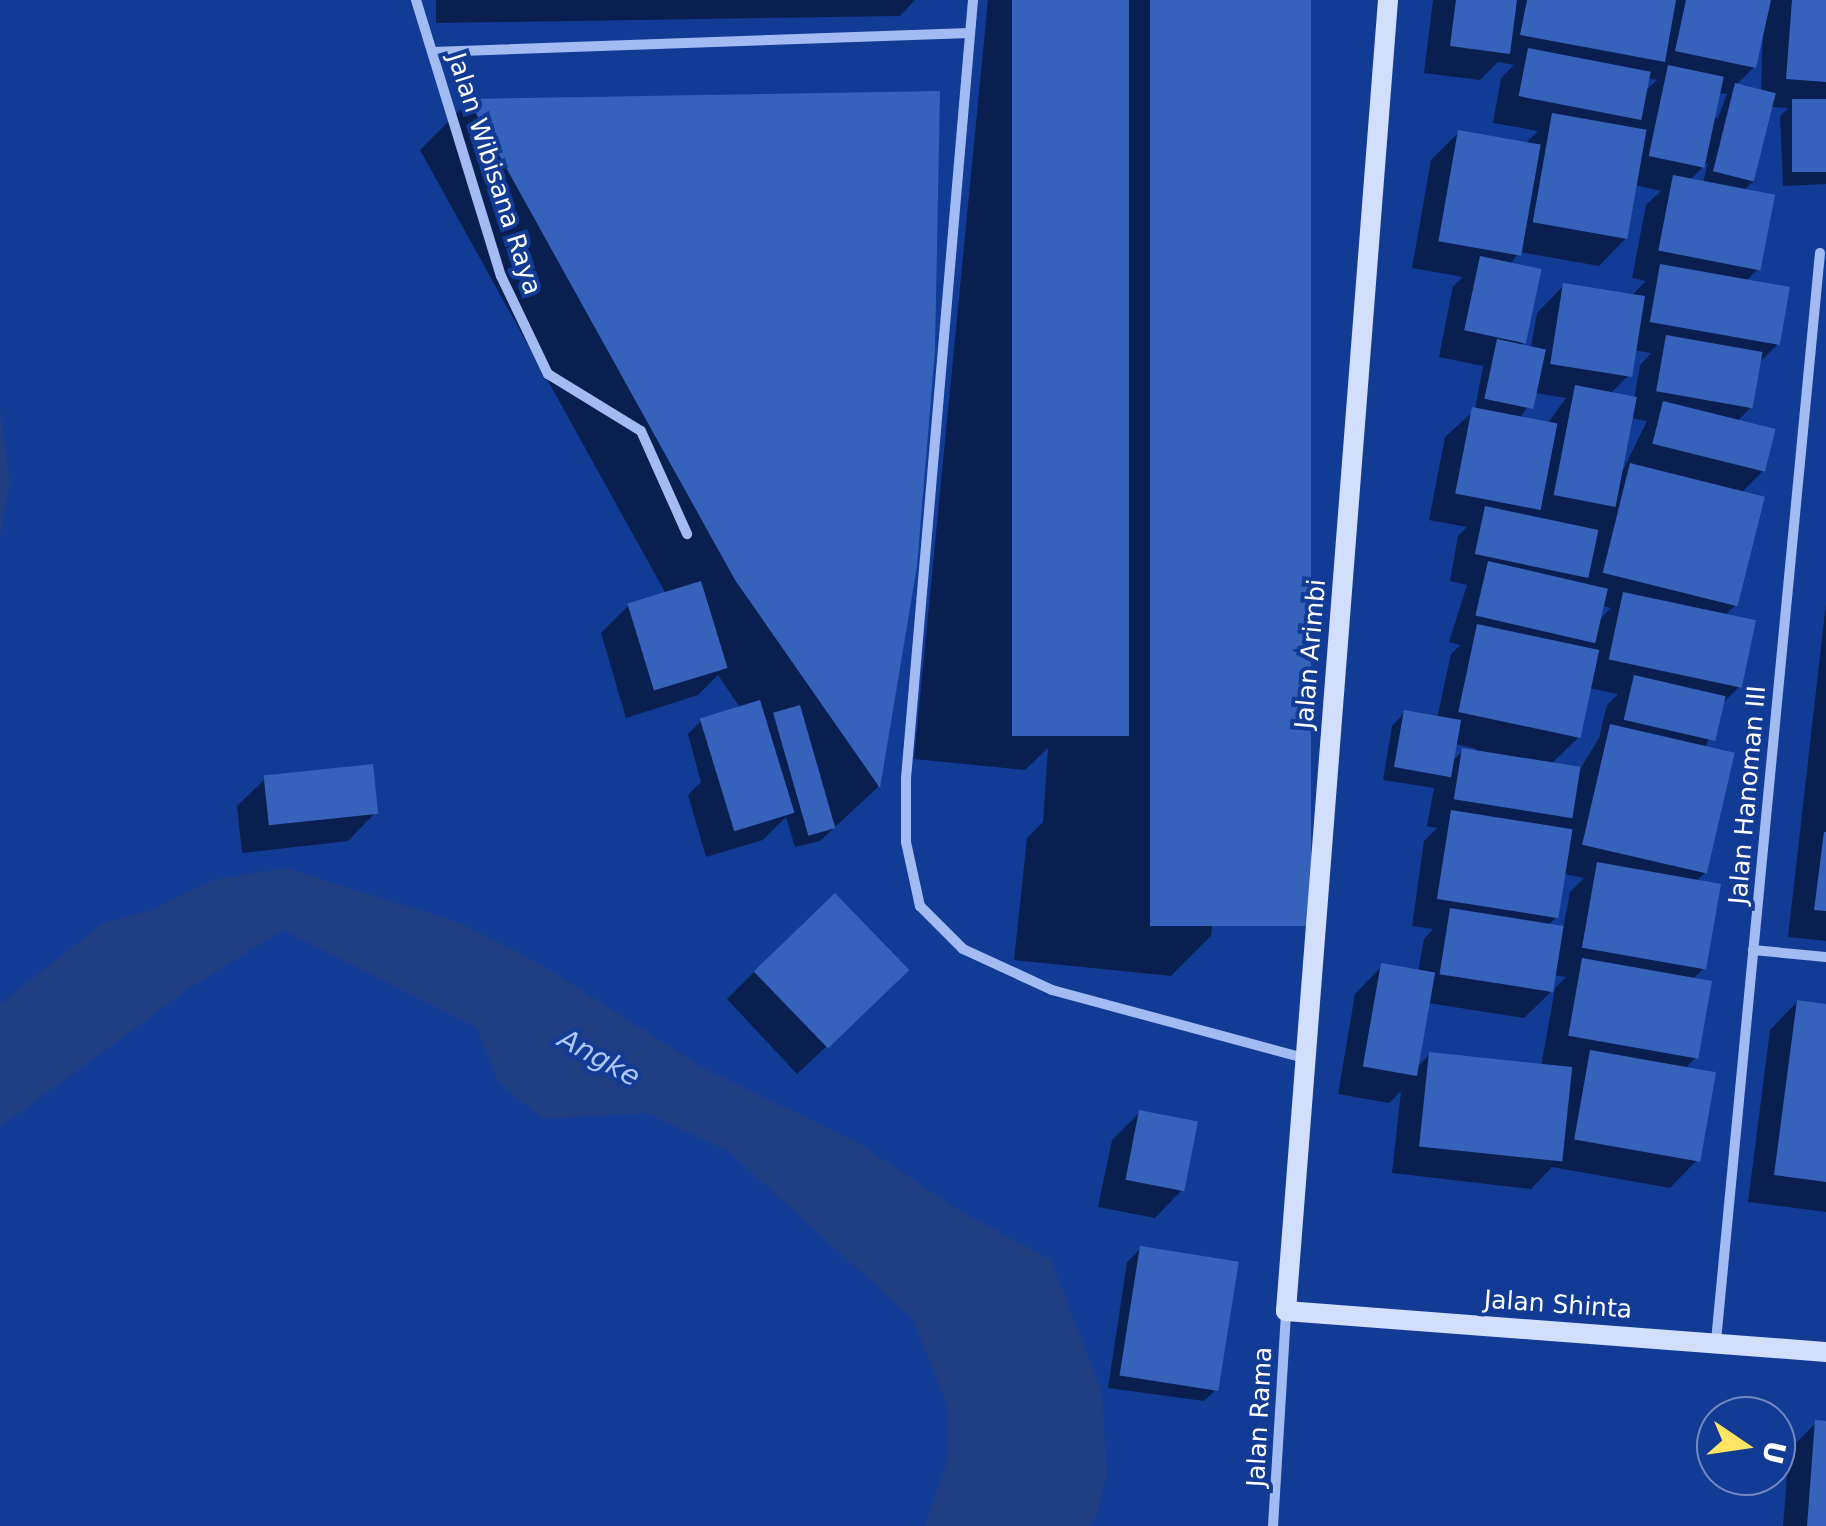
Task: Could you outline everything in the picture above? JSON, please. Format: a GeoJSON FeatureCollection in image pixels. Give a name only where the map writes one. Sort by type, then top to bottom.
{"type":"FeatureCollection","features":[{"type":"Feature","properties":{"kind":"street","name":"Jalan Wibisana Raya"},"geometry":{"type":"LineString","coordinates":[[416,0],[502,276],[548,374],[641,431],[687,534]]}},
{"type":"Feature","properties":{"kind":"street"},"geometry":{"type":"LineString","coordinates":[[972,0],[906,778],[906,842],[920,906],[963,950],[1052,990],[1304,1058]]}},
{"type":"Feature","properties":{"kind":"street","name":"Jalan Arimbi"},"geometry":{"type":"LineString","coordinates":[[1286,1311],[1388,0]]}},
{"type":"Feature","properties":{"kind":"street"},"geometry":{"type":"LineString","coordinates":[[433,52],[970,33]]}},
{"type":"Feature","properties":{"kind":"street","name":"Jalan Hanoman III"},"geometry":{"type":"LineString","coordinates":[[1716,1340],[1820,253]]}},
{"type":"Feature","properties":{"kind":"street"},"geometry":{"type":"LineString","coordinates":[[1809,362],[1826,364]]}},
{"type":"Feature","properties":{"kind":"street"},"geometry":{"type":"LineString","coordinates":[[1753,950],[1826,957]]}},
{"type":"Feature","properties":{"kind":"street","name":"Jalan Shinta"},"geometry":{"type":"LineString","coordinates":[[1286,1311],[1716,1340],[1826,1352]]}},
{"type":"Feature","properties":{"kind":"street","name":"Jalan Rama"},"geometry":{"type":"LineString","coordinates":[[1273,1526],[1286,1311]]}},
{"type":"Feature","properties":{"kind":"water"},"geometry":{"type":"Polygon","coordinates":[[[0,409],[10,481],[0,540],[0,409]]]}},
{"type":"Feature","properties":{"kind":"water","name":"Angke"},"geometry":{"type":"Polygon","coordinates":[[[286,868],[463,924],[542,965],[703,1068],[857,1142],[957,1209],[1051,1260],[1102,1393],[1107,1475],[1096,1516],[1088,1526],[925,1526],[947,1462],[947,1405],[913,1319],[728,1151],[646,1113],[542,1119],[498,1081],[477,1028],[283,930],[190,988],[0,1127],[0,1004],[102,924],[154,909],[213,880],[286,868]]]}},
{"type":"Feature","properties":{"kind":"building"},"geometry":{"type":"Polygon","coordinates":[[[1012,0],[1129,0],[1129,736],[1012,736],[1012,0]]]}},
{"type":"Feature","properties":{"kind":"building"},"geometry":{"type":"Polygon","coordinates":[[[1150,0],[1311,0],[1311,926],[1150,926],[1150,0]]]}},
{"type":"Feature","properties":{"kind":"building"},"geometry":{"type":"Polygon","coordinates":[[[1456,0],[1517,0],[1510,54],[1450,46],[1456,0]]]}},
{"type":"Feature","properties":{"kind":"building"},"geometry":{"type":"Polygon","coordinates":[[[1527,0],[1676,0],[1665,62],[1520,35],[1527,0]]]}},
{"type":"Feature","properties":{"kind":"building"},"geometry":{"type":"Polygon","coordinates":[[[1686,0],[1771,0],[1756,68],[1675,51],[1686,0]]]}},
{"type":"Feature","properties":{"kind":"building"},"geometry":{"type":"Polygon","coordinates":[[[1792,0],[1826,0],[1826,82],[1786,79],[1792,0]]]}},
{"type":"Feature","properties":{"kind":"building"},"geometry":{"type":"Polygon","coordinates":[[[1528,48],[1651,72],[1641,120],[1519,96],[1528,48]]]}},
{"type":"Feature","properties":{"kind":"building"},"geometry":{"type":"Polygon","coordinates":[[[1668,65],[1724,77],[1704,168],[1649,156],[1668,65]]]}},
{"type":"Feature","properties":{"kind":"building"},"geometry":{"type":"Polygon","coordinates":[[[1735,83],[1776,93],[1754,181],[1713,171],[1735,83]]]}},
{"type":"Feature","properties":{"kind":"building"},"geometry":{"type":"Polygon","coordinates":[[[940,91],[935,350],[917,566],[880,788],[735,580],[468,99],[940,91]]]}},
{"type":"Feature","properties":{"kind":"building"},"geometry":{"type":"Polygon","coordinates":[[[1792,99],[1826,99],[1826,172],[1792,172],[1792,99]]]}},
{"type":"Feature","properties":{"kind":"building"},"geometry":{"type":"Polygon","coordinates":[[[1552,113],[1647,130],[1627,239],[1533,222],[1552,113]]]}},
{"type":"Feature","properties":{"kind":"building"},"geometry":{"type":"Polygon","coordinates":[[[1458,130],[1541,145],[1521,256],[1438,241],[1458,130]]]}},
{"type":"Feature","properties":{"kind":"building"},"geometry":{"type":"Polygon","coordinates":[[[1673,175],[1775,195],[1760,270],[1658,251],[1673,175]]]}},
{"type":"Feature","properties":{"kind":"building"},"geometry":{"type":"Polygon","coordinates":[[[1480,256],[1542,269],[1526,343],[1464,330],[1480,256]]]}},
{"type":"Feature","properties":{"kind":"building"},"geometry":{"type":"Polygon","coordinates":[[[1660,264],[1790,287],[1780,345],[1650,322],[1660,264]]]}},
{"type":"Feature","properties":{"kind":"building"},"geometry":{"type":"Polygon","coordinates":[[[1563,283],[1645,296],[1632,377],[1550,364],[1563,283]]]}},
{"type":"Feature","properties":{"kind":"building"},"geometry":{"type":"Polygon","coordinates":[[[1666,335],[1763,352],[1753,408],[1656,391],[1666,335]]]}},
{"type":"Feature","properties":{"kind":"building"},"geometry":{"type":"Polygon","coordinates":[[[1497,339],[1546,349],[1533,409],[1484,399],[1497,339]]]}},
{"type":"Feature","properties":{"kind":"building"},"geometry":{"type":"Polygon","coordinates":[[[1575,385],[1637,397],[1615,507],[1554,495],[1575,385]]]}},
{"type":"Feature","properties":{"kind":"building"},"geometry":{"type":"Polygon","coordinates":[[[1663,401],[1776,429],[1765,472],[1652,444],[1663,401]]]}},
{"type":"Feature","properties":{"kind":"building"},"geometry":{"type":"Polygon","coordinates":[[[1472,407],[1557,424],[1541,510],[1455,493],[1472,407]]]}},
{"type":"Feature","properties":{"kind":"building"},"geometry":{"type":"Polygon","coordinates":[[[1630,463],[1765,497],[1738,606],[1603,573],[1630,463]]]}},
{"type":"Feature","properties":{"kind":"building"},"geometry":{"type":"Polygon","coordinates":[[[1485,506],[1598,530],[1588,578],[1475,554],[1485,506]]]}},
{"type":"Feature","properties":{"kind":"building"},"geometry":{"type":"Polygon","coordinates":[[[1488,561],[1608,589],[1595,643],[1475,616],[1488,561]]]}},
{"type":"Feature","properties":{"kind":"building"},"geometry":{"type":"Polygon","coordinates":[[[701,581],[728,668],[654,691],[627,604],[701,581]]]}},
{"type":"Feature","properties":{"kind":"building"},"geometry":{"type":"Polygon","coordinates":[[[1623,592],[1756,620],[1742,688],[1609,659],[1623,592]]]}},
{"type":"Feature","properties":{"kind":"building"},"geometry":{"type":"Polygon","coordinates":[[[1477,624],[1599,650],[1581,738],[1458,712],[1477,624]]]}},
{"type":"Feature","properties":{"kind":"building"},"geometry":{"type":"Polygon","coordinates":[[[1634,675],[1726,696],[1715,741],[1624,720],[1634,675]]]}},
{"type":"Feature","properties":{"kind":"building"},"geometry":{"type":"Polygon","coordinates":[[[760,700],[794,813],[734,831],[700,718],[760,700]]]}},
{"type":"Feature","properties":{"kind":"building"},"geometry":{"type":"Polygon","coordinates":[[[800,705],[835,828],[808,836],[773,713],[800,705]]]}},
{"type":"Feature","properties":{"kind":"building"},"geometry":{"type":"Polygon","coordinates":[[[1404,710],[1461,720],[1451,777],[1394,767],[1404,710]]]}},
{"type":"Feature","properties":{"kind":"building"},"geometry":{"type":"Polygon","coordinates":[[[1610,724],[1735,753],[1707,874],[1582,845],[1610,724]]]}},
{"type":"Feature","properties":{"kind":"building"},"geometry":{"type":"Polygon","coordinates":[[[1462,748],[1581,767],[1572,818],[1454,799],[1462,748]]]}},
{"type":"Feature","properties":{"kind":"building"},"geometry":{"type":"Polygon","coordinates":[[[373,764],[378,814],[269,825],[264,775],[373,764]]]}},
{"type":"Feature","properties":{"kind":"building"},"geometry":{"type":"Polygon","coordinates":[[[1451,810],[1572,829],[1558,918],[1437,899],[1451,810]]]}},
{"type":"Feature","properties":{"kind":"building"},"geometry":{"type":"Polygon","coordinates":[[[1826,832],[1826,911],[1814,910],[1826,832]]]}},
{"type":"Feature","properties":{"kind":"building"},"geometry":{"type":"Polygon","coordinates":[[[1597,862],[1721,884],[1706,970],[1582,948],[1597,862]]]}},
{"type":"Feature","properties":{"kind":"building"},"geometry":{"type":"Polygon","coordinates":[[[835,893],[909,970],[828,1048],[754,971],[835,893]]]}},
{"type":"Feature","properties":{"kind":"building"},"geometry":{"type":"Polygon","coordinates":[[[1450,908],[1564,926],[1553,992],[1440,974],[1450,908]]]}},
{"type":"Feature","properties":{"kind":"building"},"geometry":{"type":"Polygon","coordinates":[[[1582,958],[1712,981],[1698,1059],[1568,1036],[1582,958]]]}},
{"type":"Feature","properties":{"kind":"building"},"geometry":{"type":"Polygon","coordinates":[[[1381,963],[1435,973],[1417,1076],[1363,1066],[1381,963]]]}},
{"type":"Feature","properties":{"kind":"building"},"geometry":{"type":"Polygon","coordinates":[[[1797,1000],[1826,1004],[1826,1182],[1774,1175],[1797,1000]]]}},
{"type":"Feature","properties":{"kind":"building"},"geometry":{"type":"Polygon","coordinates":[[[1590,1050],[1716,1072],[1700,1162],[1574,1140],[1590,1050]]]}},
{"type":"Feature","properties":{"kind":"building"},"geometry":{"type":"Polygon","coordinates":[[[1429,1052],[1572,1067],[1562,1162],[1419,1146],[1429,1052]]]}},
{"type":"Feature","properties":{"kind":"building"},"geometry":{"type":"Polygon","coordinates":[[[1139,1110],[1198,1121],[1184,1191],[1125,1180],[1139,1110]]]}},
{"type":"Feature","properties":{"kind":"building"},"geometry":{"type":"Polygon","coordinates":[[[1140,1246],[1239,1262],[1218,1391],[1120,1375],[1140,1246]]]}},
{"type":"Feature","properties":{"kind":"building"},"geometry":{"type":"Polygon","coordinates":[[[1815,1420],[1826,1421],[1826,1526],[1807,1526],[1815,1420]]]}}]}
